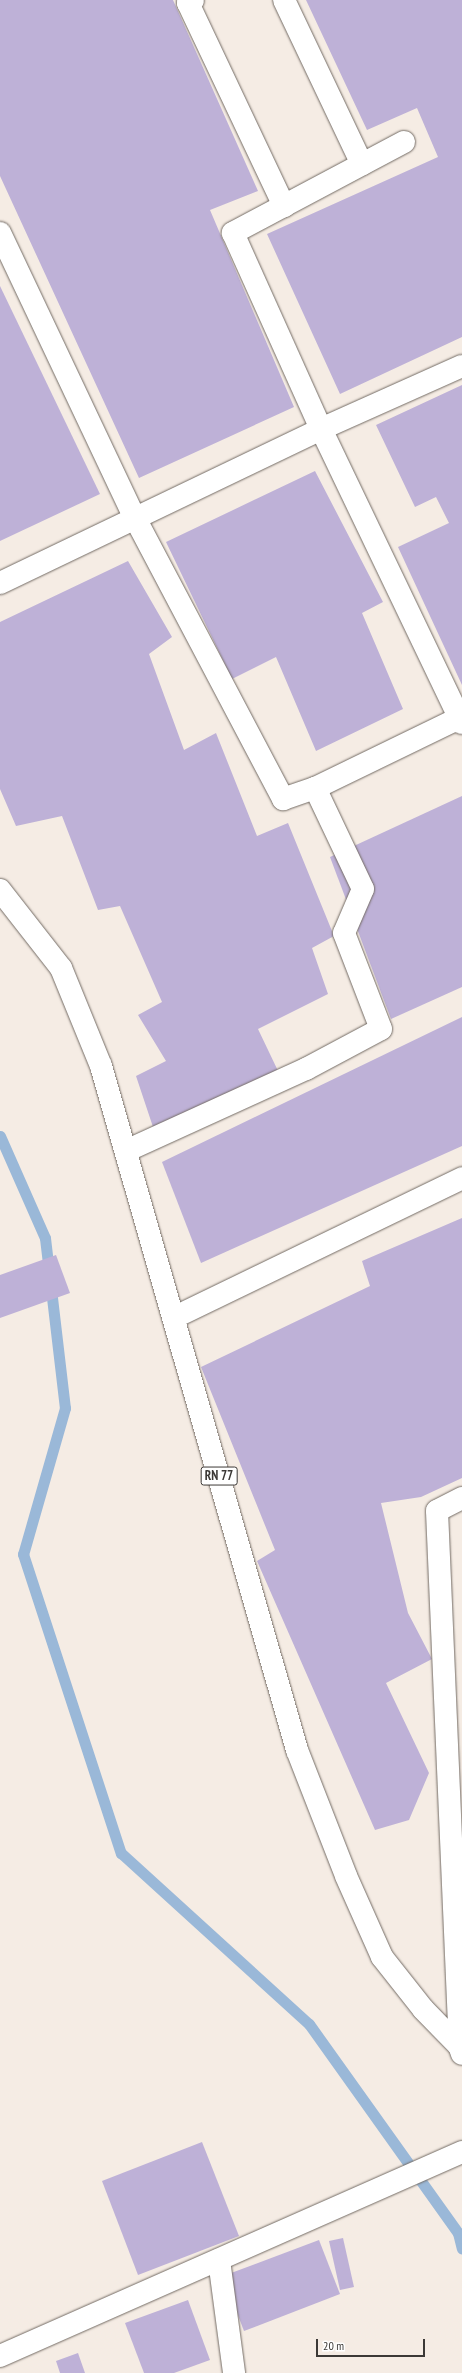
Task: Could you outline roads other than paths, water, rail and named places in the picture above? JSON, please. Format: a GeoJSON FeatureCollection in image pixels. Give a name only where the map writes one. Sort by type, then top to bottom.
{"type":"FeatureCollection","features":[{"type":"Feature","properties":{"kind":"street"},"geometry":{"type":"LineString","coordinates":[[193,0],[188,3],[284,206]]}},
{"type":"Feature","properties":{"kind":"street"},"geometry":{"type":"LineString","coordinates":[[284,0],[362,164]]}},
{"type":"Feature","properties":{"kind":"street"},"geometry":{"type":"LineString","coordinates":[[0,233],[135,518],[283,800],[315,788],[461,720],[321,429],[233,233],[404,142]]}},
{"type":"Feature","properties":{"kind":"street"},"geometry":{"type":"LineString","coordinates":[[0,583],[321,429],[462,366]]}},
{"type":"Feature","properties":{"kind":"street"},"geometry":{"type":"LineString","coordinates":[[126,1151],[306,1069],[381,1028],[344,933],[363,889],[315,788]]}},
{"type":"Feature","properties":{"kind":"street","name":"RN 77"},"geometry":{"type":"LineString","coordinates":[[0,890],[61,968],[101,1066],[175,1318],[297,1750],[346,1876],[382,1957],[423,2009],[461,2050]]}},
{"type":"Feature","properties":{"kind":"street"},"geometry":{"type":"LineString","coordinates":[[175,1318],[462,1178]]}},
{"type":"Feature","properties":{"kind":"street"},"geometry":{"type":"LineString","coordinates":[[461,2050],[437,1511],[462,1498]]}},
{"type":"Feature","properties":{"kind":"street"},"geometry":{"type":"LineString","coordinates":[[0,2356],[459,2154]]}},
{"type":"Feature","properties":{"kind":"street"},"geometry":{"type":"LineString","coordinates":[[219,2260],[234,2373]]}},
{"type":"Feature","properties":{"kind":"waterway"},"geometry":{"type":"LineString","coordinates":[[0,1136],[45,1238],[65,1408],[23,1554],[121,1853],[309,2024],[458,2233],[462,2249]]}}]}
